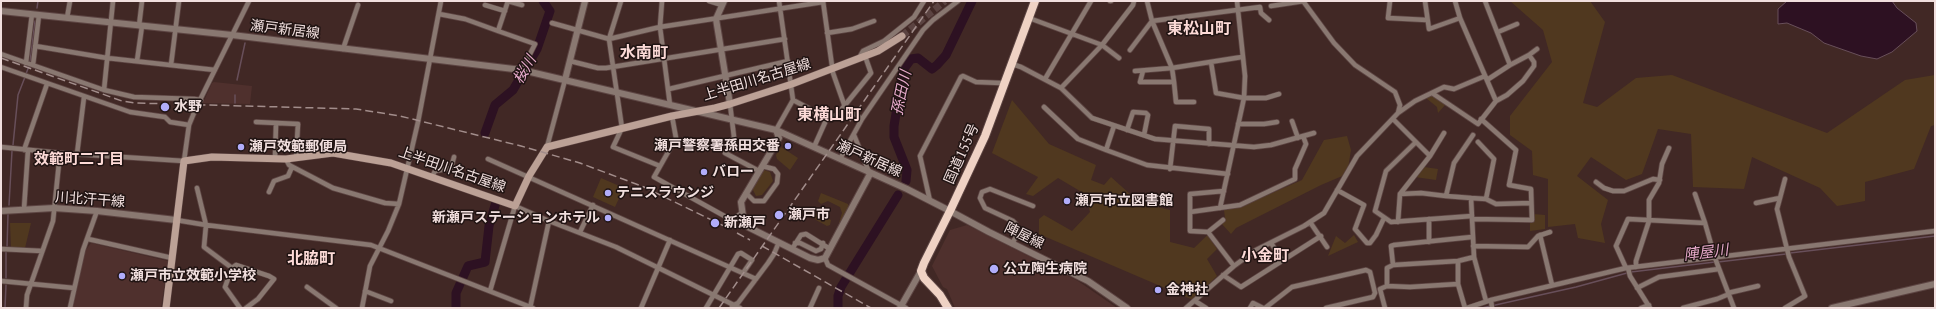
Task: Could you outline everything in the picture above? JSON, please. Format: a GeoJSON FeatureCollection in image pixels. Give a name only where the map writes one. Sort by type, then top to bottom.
{"type":"FeatureCollection","features":[{"type":"Feature","properties":{"kind":"highway","name":"国道155号"},"geometry":{"type":"LineString","coordinates":[[921,271],[985,136],[1029,18],[1033,2]]}},
{"type":"Feature","properties":{"kind":"highway"},"geometry":{"type":"LineString","coordinates":[[921,271],[924,278],[940,295],[948,308]]}},
{"type":"Feature","properties":{"kind":"main road","name":"上半田川名古屋線"},"geometry":{"type":"LineString","coordinates":[[184,161],[212,157],[286,159],[334,154],[391,163],[515,206],[528,176],[547,147],[672,116],[698,112],[730,104],[792,84],[832,69],[885,48],[902,36]]}},
{"type":"Feature","properties":{"kind":"main road"},"geometry":{"type":"LineString","coordinates":[[166,308],[184,161]]}},
{"type":"Feature","properties":{"kind":"street"},"geometry":{"type":"LineString","coordinates":[[67,18],[70,1]]}},
{"type":"Feature","properties":{"kind":"street"},"geometry":{"type":"LineString","coordinates":[[104,90],[113,1]]}},
{"type":"Feature","properties":{"kind":"street"},"geometry":{"type":"LineString","coordinates":[[137,61],[142,1]]}},
{"type":"Feature","properties":{"kind":"street"},"geometry":{"type":"LineString","coordinates":[[171,65],[179,1]]}},
{"type":"Feature","properties":{"kind":"street"},"geometry":{"type":"LineString","coordinates":[[1,147],[60,153],[184,161],[189,125],[249,1]]}},
{"type":"Feature","properties":{"kind":"street"},"geometry":{"type":"LineString","coordinates":[[362,308],[370,266],[388,231],[399,204],[408,169],[441,1]]}},
{"type":"Feature","properties":{"kind":"street"},"geometry":{"type":"LineString","coordinates":[[498,31],[508,1],[522,6]]}},
{"type":"Feature","properties":{"kind":"street"},"geometry":{"type":"LineString","coordinates":[[547,147],[585,1]]}},
{"type":"Feature","properties":{"kind":"street"},"geometry":{"type":"LineString","coordinates":[[621,1],[609,39],[622,128],[613,147],[660,166]]}},
{"type":"Feature","properties":{"kind":"street"},"geometry":{"type":"LineString","coordinates":[[662,1],[660,27],[670,105]]}},
{"type":"Feature","properties":{"kind":"street"},"geometry":{"type":"LineString","coordinates":[[709,1],[723,3],[716,18],[726,76],[734,137],[725,153],[761,169],[774,169],[778,174],[777,183],[764,201],[754,201],[746,193]]}},
{"type":"Feature","properties":{"kind":"street"},"geometry":{"type":"LineString","coordinates":[[779,1],[792,84],[793,100],[776,130],[780,138],[741,202],[743,217],[748,227],[779,242],[793,246],[810,258],[818,260],[825,258],[870,174],[854,135]]}},
{"type":"Feature","properties":{"kind":"street"},"geometry":{"type":"LineString","coordinates":[[793,100],[827,118],[837,115],[871,73],[862,57],[863,51],[884,41],[914,17],[924,1]]}},
{"type":"Feature","properties":{"kind":"street"},"geometry":{"type":"LineString","coordinates":[[840,159],[862,119],[923,30],[933,20],[958,1]]}},
{"type":"Feature","properties":{"kind":"street"},"geometry":{"type":"LineString","coordinates":[[1045,79],[1092,1]]}},
{"type":"Feature","properties":{"kind":"street"},"geometry":{"type":"LineString","coordinates":[[1061,88],[1102,45],[1133,5],[1134,1]]}},
{"type":"Feature","properties":{"kind":"street"},"geometry":{"type":"LineString","coordinates":[[1147,1],[1152,21],[1172,68],[1176,102],[1194,102]]}},
{"type":"Feature","properties":{"kind":"street"},"geometry":{"type":"LineString","coordinates":[[1220,208],[1244,98],[1245,76],[1237,1]]}},
{"type":"Feature","properties":{"kind":"street"},"geometry":{"type":"LineString","coordinates":[[1271,6],[1303,1],[1334,43],[1355,65],[1395,92],[1400,106],[1398,114]]}},
{"type":"Feature","properties":{"kind":"street"},"geometry":{"type":"LineString","coordinates":[[1390,1],[1388,18],[1427,20]]}},
{"type":"Feature","properties":{"kind":"street"},"geometry":{"type":"LineString","coordinates":[[1425,1],[1429,29],[1460,18]]}},
{"type":"Feature","properties":{"kind":"street"},"geometry":{"type":"LineString","coordinates":[[1455,1],[1460,18],[1496,101]]}},
{"type":"Feature","properties":{"kind":"street"},"geometry":{"type":"LineString","coordinates":[[1485,1],[1510,65]]}},
{"type":"Feature","properties":{"kind":"street"},"geometry":{"type":"LineString","coordinates":[[552,23],[609,39],[660,27],[823,2],[832,69],[845,106],[862,119]]}},
{"type":"Feature","properties":{"kind":"street"},"geometry":{"type":"LineString","coordinates":[[343,49],[358,5]]}},
{"type":"Feature","properties":{"kind":"street"},"geometry":{"type":"LineString","coordinates":[[485,5],[505,11]]}},
{"type":"Feature","properties":{"kind":"street"},"geometry":{"type":"LineString","coordinates":[[1130,50],[1152,21],[1260,7],[1261,13],[1269,20]]}},
{"type":"Feature","properties":{"kind":"street","name":"瀬戸新居線"},"geometry":{"type":"LineString","coordinates":[[1,11],[232,35],[522,70],[776,130],[930,200],[950,211]]}},
{"type":"Feature","properties":{"kind":"street"},"geometry":{"type":"LineString","coordinates":[[30,64],[35,46],[36,14]]}},
{"type":"Feature","properties":{"kind":"street"},"geometry":{"type":"LineString","coordinates":[[30,64],[36,14]]}},
{"type":"Feature","properties":{"kind":"street"},"geometry":{"type":"LineString","coordinates":[[439,14],[465,19],[535,44],[522,70]]}},
{"type":"Feature","properties":{"kind":"street"},"geometry":{"type":"LineString","coordinates":[[1029,18],[1102,45],[1119,58]]}},
{"type":"Feature","properties":{"kind":"street"},"geometry":{"type":"LineString","coordinates":[[827,33],[852,29],[874,21]]}},
{"type":"Feature","properties":{"kind":"street"},"geometry":{"type":"LineString","coordinates":[[1498,32],[1517,24]]}},
{"type":"Feature","properties":{"kind":"street"},"geometry":{"type":"LineString","coordinates":[[570,61],[598,68],[612,67],[785,39]]}},
{"type":"Feature","properties":{"kind":"street"},"geometry":{"type":"LineString","coordinates":[[35,46],[107,58],[215,70]]}},
{"type":"Feature","properties":{"kind":"street"},"geometry":{"type":"LineString","coordinates":[[1186,308],[1223,275],[1256,250],[1310,222],[1324,213],[1357,156],[1398,114],[1415,101],[1444,87],[1454,89],[1486,78],[1529,55],[1537,49]]}},
{"type":"Feature","properties":{"kind":"street"},"geometry":{"type":"LineString","coordinates":[[1,54],[104,90],[134,97],[201,100]]}},
{"type":"Feature","properties":{"kind":"street"},"geometry":{"type":"LineString","coordinates":[[1432,93],[1478,124],[1496,101],[1507,95],[1523,81],[1534,66],[1534,62],[1529,55]]}},
{"type":"Feature","properties":{"kind":"street"},"geometry":{"type":"LineString","coordinates":[[1135,71],[1172,68],[1242,57]]}},
{"type":"Feature","properties":{"kind":"street"},"geometry":{"type":"LineString","coordinates":[[669,89],[788,60]]}},
{"type":"Feature","properties":{"kind":"street"},"geometry":{"type":"LineString","coordinates":[[1211,62],[1216,93],[1244,98],[1266,98],[1279,94]]}},
{"type":"Feature","properties":{"kind":"street"},"geometry":{"type":"LineString","coordinates":[[1012,64],[1061,88],[1092,118],[1144,135],[1173,141],[1254,147],[1271,146],[1314,133]]}},
{"type":"Feature","properties":{"kind":"street"},"geometry":{"type":"LineString","coordinates":[[1,67],[130,112],[165,117],[170,122],[189,125]]}},
{"type":"Feature","properties":{"kind":"street"},"geometry":{"type":"LineString","coordinates":[[1143,71],[1140,82],[1174,82]]}},
{"type":"Feature","properties":{"kind":"street"},"geometry":{"type":"LineString","coordinates":[[930,200],[920,156],[961,77],[963,76],[976,82],[1001,83],[1004,85]]}},
{"type":"Feature","properties":{"kind":"street"},"geometry":{"type":"LineString","coordinates":[[24,209],[26,150],[47,84]]}},
{"type":"Feature","properties":{"kind":"street"},"geometry":{"type":"LineString","coordinates":[[77,154],[84,97]]}},
{"type":"Feature","properties":{"kind":"street"},"geometry":{"type":"LineString","coordinates":[[1044,107],[1078,139],[1147,165],[1170,169],[1228,174]]}},
{"type":"Feature","properties":{"kind":"street"},"geometry":{"type":"LineString","coordinates":[[1127,130],[1133,112],[1146,113],[1148,115],[1144,135]]}},
{"type":"Feature","properties":{"kind":"street"},"geometry":{"type":"LineString","coordinates":[[672,116],[676,138],[654,177],[728,218],[743,217]]}},
{"type":"Feature","properties":{"kind":"street"},"geometry":{"type":"LineString","coordinates":[[814,147],[827,118]]}},
{"type":"Feature","properties":{"kind":"street"},"geometry":{"type":"LineString","coordinates":[[1393,119],[1430,156]]}},
{"type":"Feature","properties":{"kind":"street"},"geometry":{"type":"LineString","coordinates":[[1416,142],[1386,171],[1375,211],[1384,218],[1391,222],[1472,217],[1532,220],[1531,190],[1509,185],[1516,150],[1481,119]]}},
{"type":"Feature","properties":{"kind":"street"},"geometry":{"type":"LineString","coordinates":[[1292,121],[1298,138]]}},
{"type":"Feature","properties":{"kind":"street"},"geometry":{"type":"LineString","coordinates":[[256,122],[298,124],[296,157]]}},
{"type":"Feature","properties":{"kind":"street"},"geometry":{"type":"LineString","coordinates":[[1238,124],[1264,124],[1276,122]]}},
{"type":"Feature","properties":{"kind":"street"},"geometry":{"type":"LineString","coordinates":[[275,158],[276,124]]}},
{"type":"Feature","properties":{"kind":"street"},"geometry":{"type":"LineString","coordinates":[[1170,169],[1173,141],[1177,125],[1209,129],[1208,144]]}},
{"type":"Feature","properties":{"kind":"street"},"geometry":{"type":"LineString","coordinates":[[1106,150],[1114,126]]}},
{"type":"Feature","properties":{"kind":"street"},"geometry":{"type":"LineString","coordinates":[[1398,222],[1400,194],[1430,156],[1444,134]]}},
{"type":"Feature","properties":{"kind":"street"},"geometry":{"type":"LineString","coordinates":[[1446,196],[1454,163],[1473,135]]}},
{"type":"Feature","properties":{"kind":"street"},"geometry":{"type":"LineString","coordinates":[[1190,212],[1240,205],[1295,179],[1295,169],[1306,144],[1303,136]]}},
{"type":"Feature","properties":{"kind":"street"},"geometry":{"type":"LineString","coordinates":[[1478,142],[1494,159],[1486,199]]}},
{"type":"Feature","properties":{"kind":"street"},"geometry":{"type":"LineString","coordinates":[[1636,267],[1636,261],[1649,220],[1649,200],[1660,180],[1662,164],[1669,148]]}},
{"type":"Feature","properties":{"kind":"street"},"geometry":{"type":"LineString","coordinates":[[26,308],[27,296],[53,221],[60,153]]}},
{"type":"Feature","properties":{"kind":"street"},"geometry":{"type":"LineString","coordinates":[[432,177],[435,171],[450,168],[454,157]]}},
{"type":"Feature","properties":{"kind":"street"},"geometry":{"type":"LineString","coordinates":[[286,159],[292,167],[333,188],[385,203],[399,204]]}},
{"type":"Feature","properties":{"kind":"street"},"geometry":{"type":"LineString","coordinates":[[488,159],[756,279]]}},
{"type":"Feature","properties":{"kind":"street"},"geometry":{"type":"LineString","coordinates":[[269,192],[274,181],[288,176],[292,167]]}},
{"type":"Feature","properties":{"kind":"street"},"geometry":{"type":"LineString","coordinates":[[1596,182],[1604,188],[1619,191],[1653,179],[1660,180]]}},
{"type":"Feature","properties":{"kind":"street"},"geometry":{"type":"LineString","coordinates":[[1784,308],[1805,296],[1788,252],[1777,209],[1785,179]]}},
{"type":"Feature","properties":{"kind":"street"},"geometry":{"type":"LineString","coordinates":[[198,188],[206,225],[204,247],[232,268]]}},
{"type":"Feature","properties":{"kind":"street"},"geometry":{"type":"LineString","coordinates":[[1012,244],[1018,232],[1016,224],[1013,220],[986,208],[980,198],[982,192],[990,189],[1033,206]]}},
{"type":"Feature","properties":{"kind":"street"},"geometry":{"type":"LineString","coordinates":[[1337,190],[1364,205],[1355,229],[1367,243],[1370,243],[1376,235],[1384,218]]}},
{"type":"Feature","properties":{"kind":"street"},"geometry":{"type":"LineString","coordinates":[[1223,220],[1208,232],[1190,231],[1190,194],[1224,191]]}},
{"type":"Feature","properties":{"kind":"street"},"geometry":{"type":"LineString","coordinates":[[1400,194],[1420,193],[1486,199],[1496,204],[1531,203]]}},
{"type":"Feature","properties":{"kind":"street"},"geometry":{"type":"LineString","coordinates":[[1695,194],[1717,263],[1734,308]]}},
{"type":"Feature","properties":{"kind":"street"},"geometry":{"type":"LineString","coordinates":[[1472,198],[1472,237],[1474,257],[1490,303]]}},
{"type":"Feature","properties":{"kind":"street"},"geometry":{"type":"LineString","coordinates":[[1756,203],[1780,198]]}},
{"type":"Feature","properties":{"kind":"street"},"geometry":{"type":"LineString","coordinates":[[580,232],[593,205]]}},
{"type":"Feature","properties":{"kind":"street"},"geometry":{"type":"LineString","coordinates":[[490,291],[515,206],[616,247],[732,307],[740,308]]}},
{"type":"Feature","properties":{"kind":"street","name":"川北汗干線"},"geometry":{"type":"LineString","coordinates":[[1,211],[54,208],[97,211],[176,220]]}},
{"type":"Feature","properties":{"kind":"street"},"geometry":{"type":"LineString","coordinates":[[70,308],[83,250],[97,211]]}},
{"type":"Feature","properties":{"kind":"street","name":"陣屋線"},"geometry":{"type":"LineString","coordinates":[[950,211],[1012,244],[1088,281],[1127,308]]}},
{"type":"Feature","properties":{"kind":"street"},"geometry":{"type":"LineString","coordinates":[[1429,219],[1429,242]]}},
{"type":"Feature","properties":{"kind":"street"},"geometry":{"type":"LineString","coordinates":[[176,220],[379,247],[531,308],[549,221]]}},
{"type":"Feature","properties":{"kind":"street"},"geometry":{"type":"LineString","coordinates":[[1641,308],[1649,306],[1637,288],[1616,246],[1628,220],[1705,224]]}},
{"type":"Feature","properties":{"kind":"street"},"geometry":{"type":"LineString","coordinates":[[1310,222],[1321,236],[1327,247]]}},
{"type":"Feature","properties":{"kind":"street"},"geometry":{"type":"LineString","coordinates":[[1637,288],[1660,277],[1717,263],[1935,231]]}},
{"type":"Feature","properties":{"kind":"street"},"geometry":{"type":"LineString","coordinates":[[1208,232],[1234,266]]}},
{"type":"Feature","properties":{"kind":"street"},"geometry":{"type":"LineString","coordinates":[[1473,246],[1528,247],[1540,235],[1550,232]]}},
{"type":"Feature","properties":{"kind":"street"},"geometry":{"type":"LineString","coordinates":[[793,246],[801,235],[806,234],[830,248]]}},
{"type":"Feature","properties":{"kind":"street"},"geometry":{"type":"LineString","coordinates":[[1540,235],[1552,285]]}},
{"type":"Feature","properties":{"kind":"street"},"geometry":{"type":"LineString","coordinates":[[1223,275],[1241,287],[1321,236]]}},
{"type":"Feature","properties":{"kind":"street"},"geometry":{"type":"LineString","coordinates":[[1393,265],[1391,246],[1472,237]]}},
{"type":"Feature","properties":{"kind":"street"},"geometry":{"type":"LineString","coordinates":[[88,239],[172,258]]}},
{"type":"Feature","properties":{"kind":"street"},"geometry":{"type":"LineString","coordinates":[[641,308],[670,240]]}},
{"type":"Feature","properties":{"kind":"street"},"geometry":{"type":"LineString","coordinates":[[732,307],[738,303],[773,257],[779,242]]}},
{"type":"Feature","properties":{"kind":"street"},"geometry":{"type":"LineString","coordinates":[[793,246],[800,243],[816,251],[821,249],[823,243]]}},
{"type":"Feature","properties":{"kind":"street"},"geometry":{"type":"LineString","coordinates":[[1271,243],[1282,260]]}},
{"type":"Feature","properties":{"kind":"street"},"geometry":{"type":"LineString","coordinates":[[1,250],[42,251]]}},
{"type":"Feature","properties":{"kind":"street"},"geometry":{"type":"LineString","coordinates":[[706,308],[738,254],[741,253],[752,260],[743,273]]}},
{"type":"Feature","properties":{"kind":"street"},"geometry":{"type":"LineString","coordinates":[[1387,286],[1386,268],[1393,265],[1458,261],[1474,257]]}},
{"type":"Feature","properties":{"kind":"street"},"geometry":{"type":"LineString","coordinates":[[825,258],[828,265],[902,307],[921,271]]}},
{"type":"Feature","properties":{"kind":"street"},"geometry":{"type":"LineString","coordinates":[[1458,261],[1458,284],[1466,308],[1490,303],[1552,285],[1628,270],[1636,267],[1717,263]]}},
{"type":"Feature","properties":{"kind":"street"},"geometry":{"type":"LineString","coordinates":[[240,308],[225,287],[232,268],[236,265],[240,265],[274,279],[258,299],[246,308]]}},
{"type":"Feature","properties":{"kind":"street"},"geometry":{"type":"LineString","coordinates":[[1250,308],[1253,303],[1264,308],[1292,287],[1366,270],[1370,272],[1375,294],[1373,297],[1326,308]]}},
{"type":"Feature","properties":{"kind":"street"},"geometry":{"type":"LineString","coordinates":[[1,281],[74,288]]}},
{"type":"Feature","properties":{"kind":"street"},"geometry":{"type":"LineString","coordinates":[[1385,308],[1380,289],[1387,286],[1410,288],[1458,284]]}},
{"type":"Feature","properties":{"kind":"street"},"geometry":{"type":"LineString","coordinates":[[1832,308],[1935,284]]}},
{"type":"Feature","properties":{"kind":"street"},"geometry":{"type":"LineString","coordinates":[[1683,308],[1717,299],[1729,293],[1758,286]]}},
{"type":"Feature","properties":{"kind":"street"},"geometry":{"type":"LineString","coordinates":[[307,287],[336,308]]}},
{"type":"Feature","properties":{"kind":"street"},"geometry":{"type":"LineString","coordinates":[[810,308],[819,288]]}},
{"type":"Feature","properties":{"kind":"street"},"geometry":{"type":"LineString","coordinates":[[365,291],[391,301]]}},
{"type":"Feature","properties":{"kind":"street"},"geometry":{"type":"LineString","coordinates":[[1195,301],[1206,308]]}},
{"type":"Feature","properties":{"kind":"shaded area"},"geometry":{"type":"Polygon","coordinates":[[[1510,1],[1590,1],[1605,22],[1583,103],[1597,107],[1636,78],[1672,75],[1827,133],[1905,80],[1935,75],[1935,125],[1931,126],[1914,169],[1865,182],[1865,201],[1837,206],[1820,188],[1752,157],[1744,189],[1693,187],[1691,134],[1658,129],[1642,174],[1626,180],[1591,157],[1577,176],[1608,200],[1601,224],[1605,243],[1578,238],[1575,224],[1548,227],[1548,179],[1533,175],[1532,151],[1510,135],[1510,116],[1552,62],[1543,30],[1510,1]]]}},
{"type":"Feature","properties":{"kind":"shaded area"},"geometry":{"type":"Polygon","coordinates":[[[1787,1],[1892,1],[1897,8],[1916,23],[1917,31],[1892,52],[1877,59],[1861,56],[1824,43],[1811,33],[1787,23],[1778,24],[1778,9],[1787,1]]]}},
{"type":"Feature","properties":{"kind":"shaded area"},"geometry":{"type":"Polygon","coordinates":[[[212,83],[252,86],[250,104],[203,103],[212,83]]]}},
{"type":"Feature","properties":{"kind":"shaded area"},"geometry":{"type":"Polygon","coordinates":[[[1433,94],[1446,104],[1438,113],[1437,107],[1426,98],[1433,94]]]}},
{"type":"Feature","properties":{"kind":"shaded area"},"geometry":{"type":"Polygon","coordinates":[[[1012,100],[1049,144],[1096,165],[1091,180],[1104,185],[1111,177],[1140,203],[1170,210],[1170,242],[1194,248],[1225,218],[1224,210],[1242,206],[1302,180],[1324,140],[1347,136],[1351,150],[1347,174],[1321,185],[1236,228],[1231,234],[1221,223],[1208,236],[1217,249],[1207,259],[1217,276],[1193,300],[1039,234],[1039,219],[1044,215],[1072,231],[1090,212],[1085,194],[1058,178],[1033,196],[1026,194],[1038,177],[992,153],[1012,100]]]}},
{"type":"Feature","properties":{"kind":"shaded area"},"geometry":{"type":"Polygon","coordinates":[[[781,147],[798,158],[790,170],[777,159],[776,155],[781,147]]]}},
{"type":"Feature","properties":{"kind":"shaded area"},"geometry":{"type":"Polygon","coordinates":[[[1424,167],[1438,169],[1436,180],[1415,177],[1424,167]]]}},
{"type":"Feature","properties":{"kind":"shaded area"},"geometry":{"type":"Polygon","coordinates":[[[764,170],[770,172],[773,181],[762,195],[756,196],[752,188],[764,170]]]}},
{"type":"Feature","properties":{"kind":"shaded area","name":"テニスラウンジ"},"geometry":{"type":"Polygon","coordinates":[[[601,178],[624,188],[615,207],[593,197],[601,178]]]}},
{"type":"Feature","properties":{"kind":"shaded area"},"geometry":{"type":"Polygon","coordinates":[[[821,193],[848,204],[849,208],[840,226],[839,223],[842,213],[840,207],[828,201],[821,204],[818,201],[821,193]]]}},
{"type":"Feature","properties":{"kind":"shaded area"},"geometry":{"type":"Polygon","coordinates":[[[817,213],[831,220],[830,225],[827,226],[816,220],[814,217],[817,213]]]}},
{"type":"Feature","properties":{"kind":"shaded area"},"geometry":{"type":"Polygon","coordinates":[[[1533,214],[1545,215],[1545,229],[1530,231],[1530,221],[1533,214]]]}},
{"type":"Feature","properties":{"kind":"shaded area"},"geometry":{"type":"Polygon","coordinates":[[[10,223],[31,223],[25,248],[11,248],[10,223]]]}},
{"type":"Feature","properties":{"kind":"shaded area","name":"公立陶生病院"},"geometry":{"type":"Polygon","coordinates":[[[967,225],[1078,281],[1117,308],[955,308],[947,289],[943,287],[932,266],[950,230],[967,225]]]}},
{"type":"Feature","properties":{"kind":"shaded area"},"geometry":{"type":"Polygon","coordinates":[[[1354,235],[1358,242],[1328,256],[1336,236],[1345,243],[1354,235]]]}},
{"type":"Feature","properties":{"kind":"shaded area","name":"瀬戸市立效範小学校"},"geometry":{"type":"Polygon","coordinates":[[[91,243],[168,261],[161,308],[72,308],[85,251],[91,243]]]}},
{"type":"Feature","properties":{"kind":"waterway"},"geometry":{"type":"LineString","coordinates":[[37,8],[38,1]]}},
{"type":"Feature","properties":{"kind":"waterway","name":"桜川"},"geometry":{"type":"LineString","coordinates":[[485,133],[495,105],[513,90],[537,49],[550,11],[543,1]]}},
{"type":"Feature","properties":{"kind":"waterway","name":"孫田川"},"geometry":{"type":"LineString","coordinates":[[906,181],[907,170],[894,137],[894,126],[903,70],[911,59],[918,58],[932,69],[937,65],[946,55],[972,1]]}},
{"type":"Feature","properties":{"kind":"waterway"},"geometry":{"type":"LineString","coordinates":[[30,62],[35,21]]}},
{"type":"Feature","properties":{"kind":"waterway"},"geometry":{"type":"LineString","coordinates":[[237,80],[245,43]]}},
{"type":"Feature","properties":{"kind":"waterway"},"geometry":{"type":"LineString","coordinates":[[26,74],[29,66]]}},
{"type":"Feature","properties":{"kind":"waterway"},"geometry":{"type":"LineString","coordinates":[[13,145],[18,95],[25,77]]}},
{"type":"Feature","properties":{"kind":"waterway"},"geometry":{"type":"LineString","coordinates":[[235,95],[235,103]]}},
{"type":"Feature","properties":{"kind":"waterway"},"geometry":{"type":"LineString","coordinates":[[9,205],[12,151]]}},
{"type":"Feature","properties":{"kind":"waterway","name":"孫田川"},"geometry":{"type":"LineString","coordinates":[[838,308],[838,296],[841,287],[898,195]]}},
{"type":"Feature","properties":{"kind":"waterway","name":"桜川"},"geometry":{"type":"LineString","coordinates":[[456,308],[456,293],[468,266],[485,262],[489,226],[496,202]]}},
{"type":"Feature","properties":{"kind":"waterway"},"geometry":{"type":"LineString","coordinates":[[7,248],[8,214]]}},
{"type":"Feature","properties":{"kind":"waterway","name":"陣屋川"},"geometry":{"type":"LineString","coordinates":[[1790,253],[1935,236]]}},
{"type":"Feature","properties":{"kind":"waterway"},"geometry":{"type":"LineString","coordinates":[[6,252],[6,278]]}},
{"type":"Feature","properties":{"kind":"waterway","name":"陣屋川"},"geometry":{"type":"LineString","coordinates":[[1718,262],[1786,254]]}},
{"type":"Feature","properties":{"kind":"waterway","name":"陣屋川"},"geometry":{"type":"LineString","coordinates":[[1631,272],[1715,262]]}},
{"type":"Feature","properties":{"kind":"waterway","name":"陣屋川"},"geometry":{"type":"LineString","coordinates":[[1482,308],[1576,287],[1627,273]]}},
{"type":"Feature","properties":{"kind":"waterway"},"geometry":{"type":"LineString","coordinates":[[5,308],[6,285]]}},
{"type":"Feature","properties":{"kind":"tunnel"},"geometry":{"type":"LineString","coordinates":[[902,36],[945,1]]}},
{"type":"Feature","properties":{"kind":"railway"},"geometry":{"type":"LineString","coordinates":[[719,308],[934,1]]}},
{"type":"Feature","properties":{"kind":"railway"},"geometry":{"type":"LineString","coordinates":[[1,58],[122,101],[135,103],[356,109],[400,116],[521,146],[580,163],[644,187],[726,227]]}},
{"type":"Feature","properties":{"kind":"railway"},"geometry":{"type":"LineString","coordinates":[[737,233],[750,240]]}},
{"type":"Feature","properties":{"kind":"railway"},"geometry":{"type":"LineString","coordinates":[[762,246],[871,308]]}},
{"type":"Feature","properties":{"kind":"place","name":"水野"},"geometry":{"type":"Point","coordinates":[165,107]}},
{"type":"Feature","properties":{"kind":"place","name":"瀬戸警察署孫田交番"},"geometry":{"type":"Point","coordinates":[788,146]}},
{"type":"Feature","properties":{"kind":"place","name":"瀬戸效範郵便局"},"geometry":{"type":"Point","coordinates":[241,147]}},
{"type":"Feature","properties":{"kind":"place","name":"バロー"},"geometry":{"type":"Point","coordinates":[704,172]}},
{"type":"Feature","properties":{"kind":"place","name":"テニスラウンジ"},"geometry":{"type":"Point","coordinates":[608,193]}},
{"type":"Feature","properties":{"kind":"place","name":"瀬戸市立図書館"},"geometry":{"type":"Point","coordinates":[1067,201]}},
{"type":"Feature","properties":{"kind":"place","name":"瀬戸市"},"geometry":{"type":"Point","coordinates":[779,215]}},
{"type":"Feature","properties":{"kind":"place","name":"新瀬戸ステーションホテル"},"geometry":{"type":"Point","coordinates":[608,218]}},
{"type":"Feature","properties":{"kind":"place","name":"新瀬戸"},"geometry":{"type":"Point","coordinates":[715,223]}},
{"type":"Feature","properties":{"kind":"place","name":"公立陶生病院"},"geometry":{"type":"Point","coordinates":[994,269]}},
{"type":"Feature","properties":{"kind":"place","name":"瀬戸市立效範小学校"},"geometry":{"type":"Point","coordinates":[122,276]}},
{"type":"Feature","properties":{"kind":"place","name":"金神社"},"geometry":{"type":"Point","coordinates":[1158,290]}},
{"type":"Feature","properties":{"kind":"district","name":"東松山町"},"geometry":{"type":"Point","coordinates":[1199,29]}},
{"type":"Feature","properties":{"kind":"district","name":"水南町"},"geometry":{"type":"Point","coordinates":[644,53]}},
{"type":"Feature","properties":{"kind":"district","name":"東横山町"},"geometry":{"type":"Point","coordinates":[829,115]}},
{"type":"Feature","properties":{"kind":"district","name":"效範町二丁目"},"geometry":{"type":"Point","coordinates":[79,160]}},
{"type":"Feature","properties":{"kind":"district","name":"小金町"},"geometry":{"type":"Point","coordinates":[1265,256]}},
{"type":"Feature","properties":{"kind":"district","name":"北脇町"},"geometry":{"type":"Point","coordinates":[311,259]}}]}
